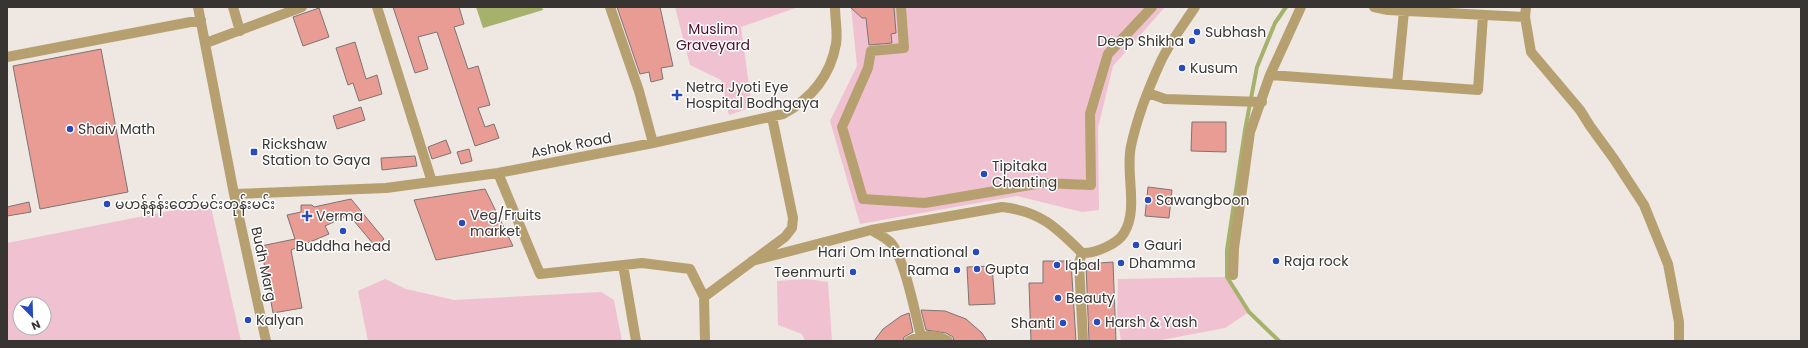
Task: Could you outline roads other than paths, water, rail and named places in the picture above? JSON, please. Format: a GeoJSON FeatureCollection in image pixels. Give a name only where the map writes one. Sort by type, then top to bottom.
{"type":"FeatureCollection","features":[{"type":"Feature","properties":{"kind":"street","name":"Budh Marg"},"geometry":{"type":"LineString","coordinates":[[198,7],[234,194],[266,341]]}},
{"type":"Feature","properties":{"kind":"street"},"geometry":{"type":"LineString","coordinates":[[233,7],[240,31]]}},
{"type":"Feature","properties":{"kind":"street"},"geometry":{"type":"LineString","coordinates":[[206,43],[302,7]]}},
{"type":"Feature","properties":{"kind":"street"},"geometry":{"type":"LineString","coordinates":[[377,7],[432,182]]}},
{"type":"Feature","properties":{"kind":"street"},"geometry":{"type":"LineString","coordinates":[[610,7],[638,91],[653,143]]}},
{"type":"Feature","properties":{"kind":"street","name":"Ashok Road"},"geometry":{"type":"LineString","coordinates":[[234,194],[386,188],[498,173],[653,143],[783,114],[799,105],[816,89],[827,71],[836,44],[835,7]]}},
{"type":"Feature","properties":{"kind":"street"},"geometry":{"type":"LineString","coordinates":[[901,7],[904,48],[871,51],[868,68],[842,127],[863,199],[926,203],[1042,183],[1091,185],[1090,114],[1108,54],[1152,7]]}},
{"type":"Feature","properties":{"kind":"street"},"geometry":{"type":"LineString","coordinates":[[752,261],[871,230],[1002,207],[1034,214],[1062,233],[1082,253],[1089,253],[1108,247],[1124,234],[1130,217],[1130,148],[1148,93],[1162,60],[1196,7]]}},
{"type":"Feature","properties":{"kind":"street"},"geometry":{"type":"LineString","coordinates":[[1233,275],[1234,248],[1250,132],[1262,102],[1270,75],[1301,7]]}},
{"type":"Feature","properties":{"kind":"street"},"geometry":{"type":"LineString","coordinates":[[1374,7],[1404,11],[1483,15],[1526,12],[1531,52],[1580,110],[1614,158],[1644,205],[1668,264],[1679,322],[1679,341]]}},
{"type":"Feature","properties":{"kind":"street"},"geometry":{"type":"LineString","coordinates":[[1397,84],[1404,11]]}},
{"type":"Feature","properties":{"kind":"street"},"geometry":{"type":"LineString","coordinates":[[1270,75],[1478,90],[1483,15]]}},
{"type":"Feature","properties":{"kind":"street"},"geometry":{"type":"LineString","coordinates":[[7,57],[201,20]]}},
{"type":"Feature","properties":{"kind":"street"},"geometry":{"type":"LineString","coordinates":[[1148,93],[1165,99],[1244,103],[1262,102]]}},
{"type":"Feature","properties":{"kind":"street"},"geometry":{"type":"LineString","coordinates":[[704,297],[784,237],[792,228],[793,218],[772,117]]}},
{"type":"Feature","properties":{"kind":"street"},"geometry":{"type":"LineString","coordinates":[[498,173],[540,274],[642,263],[690,269],[704,297],[705,341]]}},
{"type":"Feature","properties":{"kind":"street"},"geometry":{"type":"LineString","coordinates":[[871,230],[890,242],[895,249],[903,271],[921,336]]}},
{"type":"Feature","properties":{"kind":"street"},"geometry":{"type":"LineString","coordinates":[[1082,253],[1079,263],[1083,341]]}},
{"type":"Feature","properties":{"kind":"street"},"geometry":{"type":"LineString","coordinates":[[623,265],[636,341]]}},
{"type":"Feature","properties":{"kind":"street"},"geometry":{"type":"LineString","coordinates":[[909,341],[921,336],[934,336],[948,341]]}},
{"type":"Feature","properties":{"kind":"waterway"},"geometry":{"type":"LineString","coordinates":[[1279,341],[1249,312],[1227,277],[1227,250],[1245,130],[1257,67],[1275,23],[1286,7]]}},
{"type":"Feature","properties":{"kind":"place","name":"Subhash"},"geometry":{"type":"Point","coordinates":[1197,32]}},
{"type":"Feature","properties":{"kind":"place","name":"Deep Shikha"},"geometry":{"type":"Point","coordinates":[1192,41]}},
{"type":"Feature","properties":{"kind":"place","name":"Kusum"},"geometry":{"type":"Point","coordinates":[1182,68]}},
{"type":"Feature","properties":{"kind":"place","name":"Netra Jyoti Eye Hospital Bodhgaya"},"geometry":{"type":"Point","coordinates":[677,95]}},
{"type":"Feature","properties":{"kind":"place","name":"Shaiv Math"},"geometry":{"type":"Point","coordinates":[70,129]}},
{"type":"Feature","properties":{"kind":"place","name":"Rickshaw Station to Gaya"},"geometry":{"type":"Point","coordinates":[254,152]}},
{"type":"Feature","properties":{"kind":"place","name":"Tipitaka Chanting"},"geometry":{"type":"Point","coordinates":[984,174]}},
{"type":"Feature","properties":{"kind":"place","name":"Sawangboon"},"geometry":{"type":"Point","coordinates":[1148,200]}},
{"type":"Feature","properties":{"kind":"place","name":"မဟန့်နန်းတော်မင်းတုန်းမင်း"},"geometry":{"type":"Point","coordinates":[107,204]}},
{"type":"Feature","properties":{"kind":"place","name":"Verma"},"geometry":{"type":"Point","coordinates":[307,216]}},
{"type":"Feature","properties":{"kind":"place","name":"Veg/Fruits market"},"geometry":{"type":"Point","coordinates":[462,223]}},
{"type":"Feature","properties":{"kind":"place","name":"Buddha head"},"geometry":{"type":"Point","coordinates":[343,231]}},
{"type":"Feature","properties":{"kind":"place","name":"Gauri"},"geometry":{"type":"Point","coordinates":[1136,245]}},
{"type":"Feature","properties":{"kind":"place","name":"Hari Om International"},"geometry":{"type":"Point","coordinates":[976,252]}},
{"type":"Feature","properties":{"kind":"place","name":"Raja rock"},"geometry":{"type":"Point","coordinates":[1276,261]}},
{"type":"Feature","properties":{"kind":"place","name":"Dhamma"},"geometry":{"type":"Point","coordinates":[1121,263]}},
{"type":"Feature","properties":{"kind":"place","name":"Iqbal"},"geometry":{"type":"Point","coordinates":[1057,265]}},
{"type":"Feature","properties":{"kind":"place","name":"Gupta"},"geometry":{"type":"Point","coordinates":[977,269]}},
{"type":"Feature","properties":{"kind":"place","name":"Rama"},"geometry":{"type":"Point","coordinates":[957,270]}},
{"type":"Feature","properties":{"kind":"place","name":"Teenmurti"},"geometry":{"type":"Point","coordinates":[853,272]}},
{"type":"Feature","properties":{"kind":"place","name":"Beauty"},"geometry":{"type":"Point","coordinates":[1058,298]}},
{"type":"Feature","properties":{"kind":"place","name":"Kalyan"},"geometry":{"type":"Point","coordinates":[248,320]}},
{"type":"Feature","properties":{"kind":"place","name":"Harsh & Yash"},"geometry":{"type":"Point","coordinates":[1097,322]}},
{"type":"Feature","properties":{"kind":"place","name":"Shanti"},"geometry":{"type":"Point","coordinates":[1063,323]}},
{"type":"Feature","properties":{"kind":"park label","name":"Muslim Graveyard"},"geometry":{"type":"Point","coordinates":[713,38]}}]}
